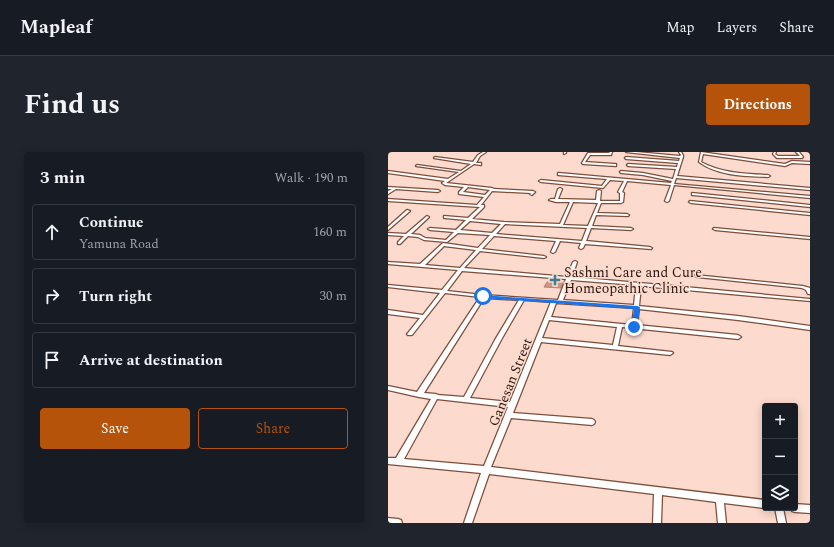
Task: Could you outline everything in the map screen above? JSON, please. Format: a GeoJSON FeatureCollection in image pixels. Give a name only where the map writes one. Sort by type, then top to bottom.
{"type":"FeatureCollection","features":[{"type":"Feature","properties":{"kind":"street"},"geometry":{"type":"LineString","coordinates":[[485,152],[481,154],[474,163],[447,180],[444,184],[490,188],[491,190],[533,192],[532,194]]}},
{"type":"Feature","properties":{"kind":"street"},"geometry":{"type":"LineString","coordinates":[[611,152],[610,154],[589,154],[583,163],[615,165]]}},
{"type":"Feature","properties":{"kind":"street"},"geometry":{"type":"LineString","coordinates":[[627,152],[682,157]]}},
{"type":"Feature","properties":{"kind":"street"},"geometry":{"type":"LineString","coordinates":[[667,201],[682,157],[680,152]]}},
{"type":"Feature","properties":{"kind":"street"},"geometry":{"type":"LineString","coordinates":[[768,176],[735,174],[710,166],[700,162],[702,152],[785,166],[792,162],[810,163]]}},
{"type":"Feature","properties":{"kind":"street"},"geometry":{"type":"LineString","coordinates":[[775,152],[774,154],[777,157],[802,157],[797,152]]}},
{"type":"Feature","properties":{"kind":"street"},"geometry":{"type":"LineString","coordinates":[[481,154],[490,155]]}},
{"type":"Feature","properties":{"kind":"street"},"geometry":{"type":"LineString","coordinates":[[435,158],[480,164]]}},
{"type":"Feature","properties":{"kind":"street"},"geometry":{"type":"LineString","coordinates":[[626,158],[680,162]]}},
{"type":"Feature","properties":{"kind":"street"},"geometry":{"type":"LineString","coordinates":[[417,166],[460,171]]}},
{"type":"Feature","properties":{"kind":"street"},"geometry":{"type":"LineString","coordinates":[[630,166],[678,168]]}},
{"type":"Feature","properties":{"kind":"street"},"geometry":{"type":"LineString","coordinates":[[650,172],[653,166]]}},
{"type":"Feature","properties":{"kind":"street"},"geometry":{"type":"LineString","coordinates":[[388,172],[447,180]]}},
{"type":"Feature","properties":{"kind":"street"},"geometry":{"type":"LineString","coordinates":[[621,172],[643,174],[694,187],[810,197]]}},
{"type":"Feature","properties":{"kind":"street"},"geometry":{"type":"LineString","coordinates":[[559,174],[626,180],[751,184],[810,189]]}},
{"type":"Feature","properties":{"kind":"street"},"geometry":{"type":"LineString","coordinates":[[541,181],[603,187],[610,179]]}},
{"type":"Feature","properties":{"kind":"street"},"geometry":{"type":"LineString","coordinates":[[551,200],[622,202],[621,193],[626,180]]}},
{"type":"Feature","properties":{"kind":"street"},"geometry":{"type":"LineString","coordinates":[[751,184],[753,209]]}},
{"type":"Feature","properties":{"kind":"street"},"geometry":{"type":"LineString","coordinates":[[467,186],[460,193],[486,196]]}},
{"type":"Feature","properties":{"kind":"street"},"geometry":{"type":"LineString","coordinates":[[694,187],[691,204],[810,214]]}},
{"type":"Feature","properties":{"kind":"street"},"geometry":{"type":"LineString","coordinates":[[388,188],[438,191]]}},
{"type":"Feature","properties":{"kind":"street"},"geometry":{"type":"LineString","coordinates":[[388,193],[395,188]]}},
{"type":"Feature","properties":{"kind":"street"},"geometry":{"type":"LineString","coordinates":[[556,201],[560,189]]}},
{"type":"Feature","properties":{"kind":"street"},"geometry":{"type":"LineString","coordinates":[[478,206],[491,190]]}},
{"type":"Feature","properties":{"kind":"street"},"geometry":{"type":"LineString","coordinates":[[581,248],[596,214],[599,201],[599,191]]}},
{"type":"Feature","properties":{"kind":"street"},"geometry":{"type":"LineString","coordinates":[[693,194],[810,206]]}},
{"type":"Feature","properties":{"kind":"street"},"geometry":{"type":"LineString","coordinates":[[388,200],[483,206],[421,266]]}},
{"type":"Feature","properties":{"kind":"street"},"geometry":{"type":"LineString","coordinates":[[561,226],[572,201]]}},
{"type":"Feature","properties":{"kind":"street"},"geometry":{"type":"LineString","coordinates":[[388,229],[408,211]]}},
{"type":"Feature","properties":{"kind":"street"},"geometry":{"type":"LineString","coordinates":[[596,214],[627,215]]}},
{"type":"Feature","properties":{"kind":"street"},"geometry":{"type":"LineString","coordinates":[[399,243],[427,217]]}},
{"type":"Feature","properties":{"kind":"street"},"geometry":{"type":"LineString","coordinates":[[445,217],[470,218],[504,223],[632,229]]}},
{"type":"Feature","properties":{"kind":"street"},"geometry":{"type":"LineString","coordinates":[[410,334],[461,269],[504,223]]}},
{"type":"Feature","properties":{"kind":"street"},"geometry":{"type":"LineString","coordinates":[[430,229],[650,248]]}},
{"type":"Feature","properties":{"kind":"street"},"geometry":{"type":"LineString","coordinates":[[715,229],[810,238]]}},
{"type":"Feature","properties":{"kind":"street"},"geometry":{"type":"LineString","coordinates":[[388,234],[407,235],[447,241]]}},
{"type":"Feature","properties":{"kind":"street"},"geometry":{"type":"LineString","coordinates":[[554,252],[559,240]]}},
{"type":"Feature","properties":{"kind":"street"},"geometry":{"type":"LineString","coordinates":[[442,245],[544,257]]}},
{"type":"Feature","properties":{"kind":"street","name":"Ganesan Street"},"geometry":{"type":"LineString","coordinates":[[468,523],[486,470],[548,318],[569,279],[575,262]]}},
{"type":"Feature","properties":{"kind":"street"},"geometry":{"type":"LineString","coordinates":[[388,263],[810,300]]}},
{"type":"Feature","properties":{"kind":"street"},"geometry":{"type":"LineString","coordinates":[[697,276],[803,286],[808,289],[810,293]]}},
{"type":"Feature","properties":{"kind":"street"},"geometry":{"type":"LineString","coordinates":[[634,327],[639,284]]}},
{"type":"Feature","properties":{"kind":"street"},"geometry":{"type":"LineString","coordinates":[[388,286],[443,293],[637,307],[738,318],[810,328]]}},
{"type":"Feature","properties":{"kind":"street"},"geometry":{"type":"LineString","coordinates":[[420,395],[483,296]]}},
{"type":"Feature","properties":{"kind":"street"},"geometry":{"type":"LineString","coordinates":[[466,400],[522,299]]}},
{"type":"Feature","properties":{"kind":"street"},"geometry":{"type":"LineString","coordinates":[[388,312],[424,317]]}},
{"type":"Feature","properties":{"kind":"street"},"geometry":{"type":"LineString","coordinates":[[548,318],[738,337]]}},
{"type":"Feature","properties":{"kind":"street"},"geometry":{"type":"LineString","coordinates":[[615,348],[620,326]]}},
{"type":"Feature","properties":{"kind":"street"},"geometry":{"type":"LineString","coordinates":[[540,340],[670,353]]}},
{"type":"Feature","properties":{"kind":"street"},"geometry":{"type":"LineString","coordinates":[[388,388],[420,395],[513,406]]}},
{"type":"Feature","properties":{"kind":"street"},"geometry":{"type":"LineString","coordinates":[[398,462],[436,396]]}},
{"type":"Feature","properties":{"kind":"street"},"geometry":{"type":"LineString","coordinates":[[510,414],[592,422]]}},
{"type":"Feature","properties":{"kind":"street"},"geometry":{"type":"LineString","coordinates":[[388,461],[486,470],[762,504]]}},
{"type":"Feature","properties":{"kind":"street"},"geometry":{"type":"LineString","coordinates":[[657,523],[658,492]]}},
{"type":"Feature","properties":{"kind":"street"},"geometry":{"type":"LineString","coordinates":[[720,498],[722,523]]}},
{"type":"Feature","properties":{"kind":"street"},"geometry":{"type":"LineString","coordinates":[[798,508],[810,509]]}},
{"type":"Feature","properties":{"kind":"street"},"geometry":{"type":"LineString","coordinates":[[780,511],[782,523]]}},
{"type":"Feature","properties":{"kind":"street"},"geometry":{"type":"LineString","coordinates":[[388,522],[398,523]]}},
{"type":"Feature","properties":{"kind":"building"},"geometry":{"type":"Polygon","coordinates":[[[547,282],[563,283],[561,288],[544,287],[547,282]]]}},
{"type":"Feature","properties":{"kind":"place","name":"Sashmi Care and Cure Homeopathic Clinic"},"geometry":{"type":"Point","coordinates":[555,280]}},
{"type":"Feature","properties":{"kind":"route"},"geometry":{"type":"LineString","coordinates":[[483,296],[637,307],[634,327]]}}]}
